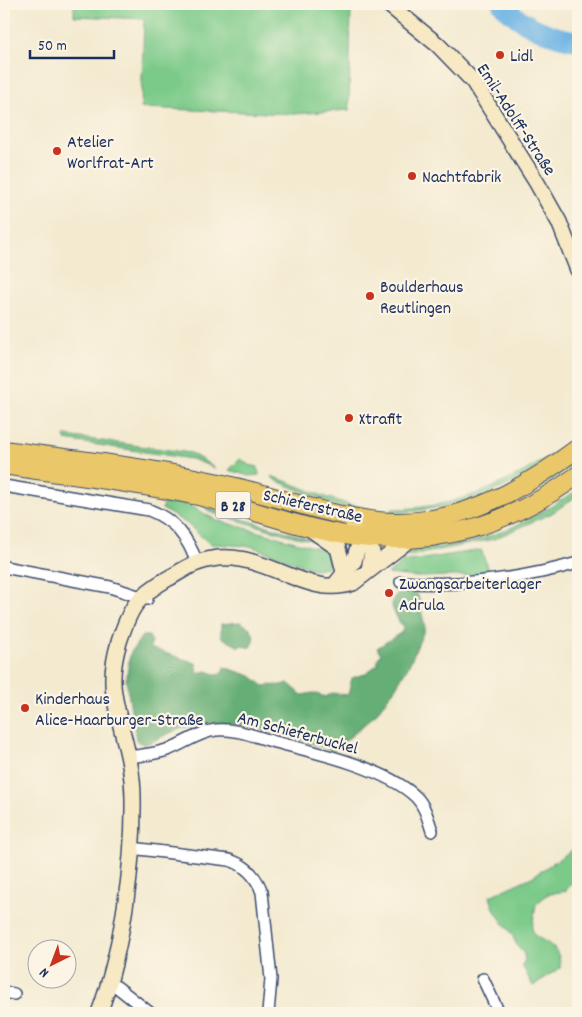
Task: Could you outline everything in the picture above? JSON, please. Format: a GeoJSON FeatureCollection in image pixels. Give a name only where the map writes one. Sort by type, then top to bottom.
{"type":"FeatureCollection","features":[{"type":"Feature","properties":{"kind":"main road","name":"Schieferstraße"},"geometry":{"type":"LineString","coordinates":[[4,450],[144,468],[202,479],[346,514],[387,521],[418,521],[458,513],[480,506],[535,478],[578,448]]}},
{"type":"Feature","properties":{"kind":"main road","name":"Schieferstraße"},"geometry":{"type":"LineString","coordinates":[[4,465],[195,496],[308,526],[365,537],[410,539],[443,537],[494,521],[545,497],[578,475]]}},
{"type":"Feature","properties":{"kind":"street","name":"Emil-Adolff-Straße"},"geometry":{"type":"LineString","coordinates":[[388,4],[438,45],[473,81],[522,156],[559,222],[578,270]]}},
{"type":"Feature","properties":{"kind":"street","name":"Emil-Adolff-Straße"},"geometry":{"type":"LineString","coordinates":[[559,222],[578,243]]}},
{"type":"Feature","properties":{"kind":"street"},"geometry":{"type":"LineString","coordinates":[[4,486],[150,510],[162,516],[179,529],[197,563]]}},
{"type":"Feature","properties":{"kind":"street"},"geometry":{"type":"LineString","coordinates":[[346,514],[365,537],[372,552],[368,570]]}},
{"type":"Feature","properties":{"kind":"street"},"geometry":{"type":"LineString","coordinates":[[334,586],[354,561],[356,550],[365,537],[387,521]]}},
{"type":"Feature","properties":{"kind":"street"},"geometry":{"type":"LineString","coordinates":[[308,526],[318,536],[338,548],[344,572]]}},
{"type":"Feature","properties":{"kind":"street"},"geometry":{"type":"LineString","coordinates":[[99,1013],[108,984],[122,916],[131,848],[133,796],[130,757],[114,694],[113,680],[121,637],[145,598],[167,580],[197,563],[216,558],[246,559],[314,584],[343,586],[353,583],[410,539]]}},
{"type":"Feature","properties":{"kind":"street"},"geometry":{"type":"LineString","coordinates":[[401,582],[488,581],[522,576],[578,563]]}},
{"type":"Feature","properties":{"kind":"street"},"geometry":{"type":"LineString","coordinates":[[4,567],[53,576],[145,598]]}},
{"type":"Feature","properties":{"kind":"street","name":"Am Schieferbuckel"},"geometry":{"type":"LineString","coordinates":[[130,757],[167,750],[194,736],[216,730],[238,732],[323,754],[358,766],[400,785],[416,797],[426,813],[432,831]]}},
{"type":"Feature","properties":{"kind":"street"},"geometry":{"type":"LineString","coordinates":[[131,848],[229,860],[240,863],[258,881],[262,892],[271,979],[268,1013]]}},
{"type":"Feature","properties":{"kind":"street"},"geometry":{"type":"LineString","coordinates":[[482,979],[500,1013]]}},
{"type":"Feature","properties":{"kind":"street"},"geometry":{"type":"LineString","coordinates":[[108,984],[118,987],[150,1013]]}},
{"type":"Feature","properties":{"kind":"green space"},"geometry":{"type":"Polygon","coordinates":[[[74,4],[351,4],[349,110],[294,114],[141,108],[144,19],[74,16],[74,4]]]}},
{"type":"Feature","properties":{"kind":"green space"},"geometry":{"type":"Polygon","coordinates":[[[65,436],[191,453],[215,468],[192,459],[65,440],[65,436]]]}},
{"type":"Feature","properties":{"kind":"green space"},"geometry":{"type":"Polygon","coordinates":[[[578,436],[578,441],[556,457],[512,483],[490,493],[443,507],[390,513],[391,509],[417,508],[443,503],[467,497],[490,488],[513,478],[535,465],[578,436]]]}},
{"type":"Feature","properties":{"kind":"green space"},"geometry":{"type":"Polygon","coordinates":[[[578,455],[578,461],[561,474],[524,498],[504,508],[463,524],[442,528],[420,529],[462,522],[485,514],[578,455]]]}},
{"type":"Feature","properties":{"kind":"green space"},"geometry":{"type":"Polygon","coordinates":[[[240,459],[249,465],[258,467],[259,475],[249,476],[229,470],[240,459]]]}},
{"type":"Feature","properties":{"kind":"green space"},"geometry":{"type":"Polygon","coordinates":[[[127,473],[210,487],[350,521],[351,529],[127,473]]]}},
{"type":"Feature","properties":{"kind":"green space"},"geometry":{"type":"Polygon","coordinates":[[[271,476],[328,498],[363,507],[360,510],[335,505],[275,480],[271,476]]]}},
{"type":"Feature","properties":{"kind":"green space"},"geometry":{"type":"Polygon","coordinates":[[[578,490],[578,495],[552,513],[494,539],[405,557],[404,553],[463,543],[500,532],[540,513],[578,490]]]}},
{"type":"Feature","properties":{"kind":"green space"},"geometry":{"type":"Polygon","coordinates":[[[164,500],[189,505],[216,520],[328,551],[331,561],[327,567],[315,569],[250,546],[210,544],[186,523],[162,509],[164,500]]]}},
{"type":"Feature","properties":{"kind":"green space"},"geometry":{"type":"Polygon","coordinates":[[[201,505],[321,542],[296,537],[212,513],[201,505]]]}},
{"type":"Feature","properties":{"kind":"green space"},"geometry":{"type":"Polygon","coordinates":[[[481,550],[491,575],[416,577],[388,574],[404,562],[481,550]]]}},
{"type":"Feature","properties":{"kind":"green space"},"geometry":{"type":"Polygon","coordinates":[[[403,590],[410,590],[418,595],[425,628],[410,663],[396,687],[375,715],[334,751],[263,729],[227,724],[185,727],[144,745],[136,740],[126,680],[130,654],[142,636],[149,636],[152,642],[150,648],[196,663],[197,673],[207,671],[218,675],[222,673],[224,667],[251,676],[264,686],[288,683],[302,695],[313,693],[326,697],[332,693],[348,695],[352,678],[365,674],[378,664],[377,660],[381,654],[377,648],[402,632],[403,628],[392,608],[392,603],[393,598],[403,590]]]}},
{"type":"Feature","properties":{"kind":"green space"},"geometry":{"type":"Polygon","coordinates":[[[240,622],[250,628],[254,636],[252,645],[249,648],[242,645],[239,647],[221,637],[221,624],[240,622]]]}},
{"type":"Feature","properties":{"kind":"green space"},"geometry":{"type":"Polygon","coordinates":[[[578,846],[578,873],[566,891],[548,894],[536,904],[532,929],[535,936],[554,948],[559,956],[560,968],[533,986],[522,965],[525,960],[523,951],[498,915],[490,896],[532,877],[578,846]]]}},
{"type":"Feature","properties":{"kind":"waterway"},"geometry":{"type":"LineString","coordinates":[[502,4],[518,18],[537,29],[578,41]]}},
{"type":"Feature","properties":{"kind":"place","name":"Lidl"},"geometry":{"type":"Point","coordinates":[500,55]}},
{"type":"Feature","properties":{"kind":"place","name":"Atelier Worlfrat-Art"},"geometry":{"type":"Point","coordinates":[57,151]}},
{"type":"Feature","properties":{"kind":"place","name":"Nachtfabrik"},"geometry":{"type":"Point","coordinates":[412,176]}},
{"type":"Feature","properties":{"kind":"place","name":"Boulderhaus Reutlingen"},"geometry":{"type":"Point","coordinates":[370,296]}},
{"type":"Feature","properties":{"kind":"place","name":"Xtrafit"},"geometry":{"type":"Point","coordinates":[349,418]}},
{"type":"Feature","properties":{"kind":"place","name":"Zwangsarbeiterlager Adrula"},"geometry":{"type":"Point","coordinates":[389,593]}},
{"type":"Feature","properties":{"kind":"place","name":"Kinderhaus Alice-Haarburger-Straße"},"geometry":{"type":"Point","coordinates":[25,708]}}]}
